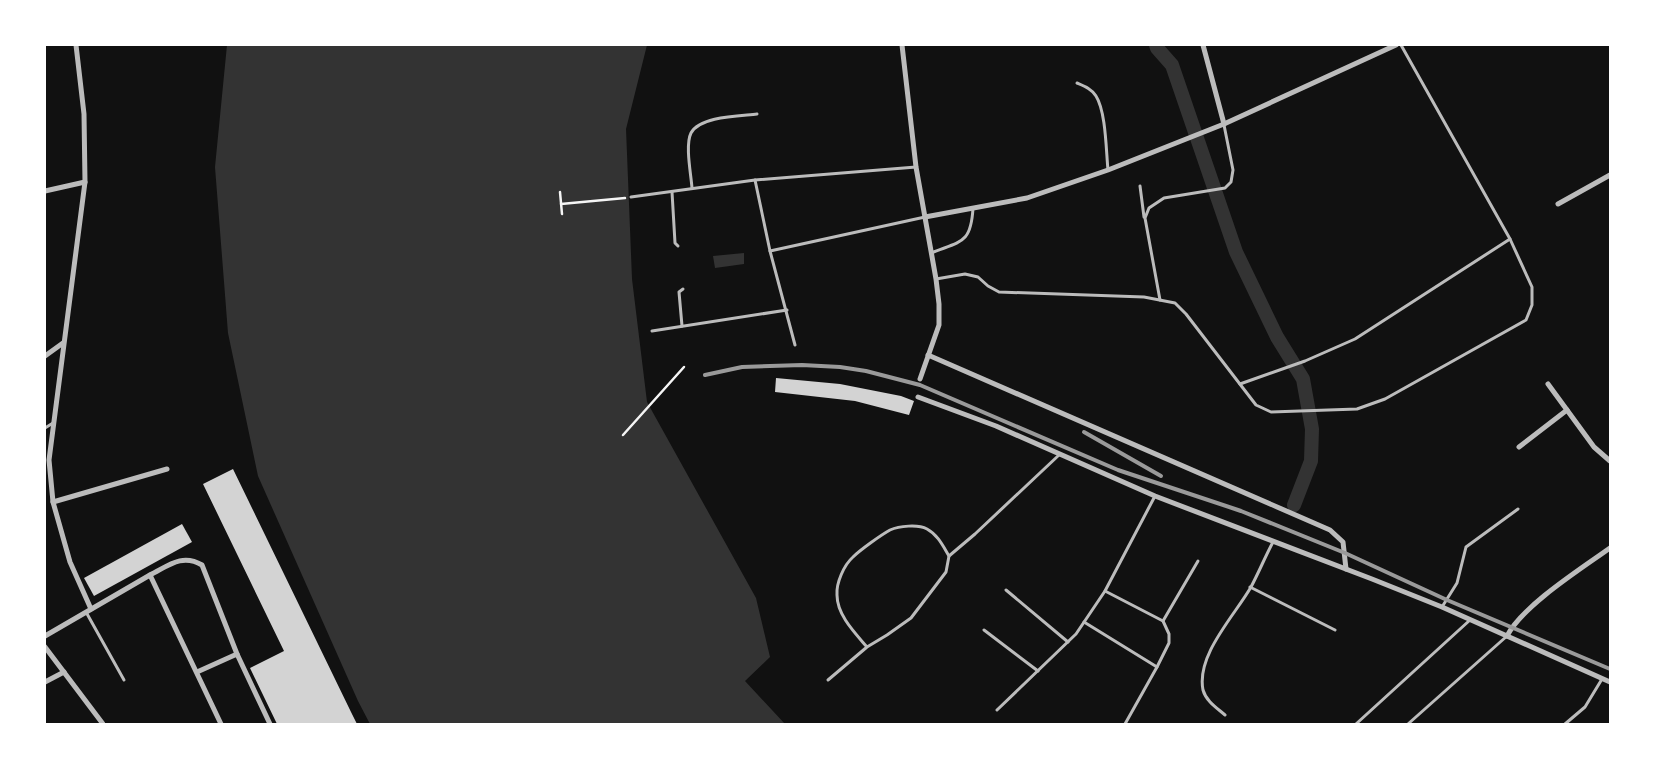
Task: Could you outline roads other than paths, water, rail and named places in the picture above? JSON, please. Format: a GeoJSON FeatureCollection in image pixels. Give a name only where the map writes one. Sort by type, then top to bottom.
{"type":"FeatureCollection","features":[{"type":"Feature","properties":{"kind":"street"},"geometry":{"type":"LineString","coordinates":[[76,45],[84,114],[86,182],[63,343],[49,460],[53,502],[70,562],[89,610]]}},
{"type":"Feature","properties":{"kind":"street"},"geometry":{"type":"LineString","coordinates":[[902,45],[916,168],[936,278],[939,325],[920,379]]}},
{"type":"Feature","properties":{"kind":"street"},"geometry":{"type":"LineString","coordinates":[[1203,45],[1224,124]]}},
{"type":"Feature","properties":{"kind":"street"},"geometry":{"type":"LineString","coordinates":[[925,217],[1027,198],[1108,170],[1192,138],[1396,45]]}},
{"type":"Feature","properties":{"kind":"street"},"geometry":{"type":"LineString","coordinates":[[1558,204],[1610,175]]}},
{"type":"Feature","properties":{"kind":"street"},"geometry":{"type":"LineString","coordinates":[[45,191],[86,182]]}},
{"type":"Feature","properties":{"kind":"street"},"geometry":{"type":"LineString","coordinates":[[45,356],[63,343]]}},
{"type":"Feature","properties":{"kind":"street"},"geometry":{"type":"LineString","coordinates":[[928,355],[1330,530],[1343,542],[1346,569]]}},
{"type":"Feature","properties":{"kind":"street"},"geometry":{"type":"LineString","coordinates":[[1548,384],[1594,447],[1610,461]]}},
{"type":"Feature","properties":{"kind":"street"},"geometry":{"type":"LineString","coordinates":[[918,397],[996,426],[1155,496],[1442,608],[1610,682]]}},
{"type":"Feature","properties":{"kind":"street"},"geometry":{"type":"LineString","coordinates":[[1519,447],[1567,410]]}},
{"type":"Feature","properties":{"kind":"street"},"geometry":{"type":"LineString","coordinates":[[53,502],[167,469]]}},
{"type":"Feature","properties":{"kind":"street"},"geometry":{"type":"LineString","coordinates":[[1507,636],[1512,627],[1536,604],[1610,548]]}},
{"type":"Feature","properties":{"kind":"street"},"geometry":{"type":"LineString","coordinates":[[45,636],[150,575],[181,560],[193,560],[202,565],[237,654],[270,724]]}},
{"type":"Feature","properties":{"kind":"street"},"geometry":{"type":"LineString","coordinates":[[150,575],[221,724]]}},
{"type":"Feature","properties":{"kind":"street"},"geometry":{"type":"LineString","coordinates":[[45,647],[103,724]]}},
{"type":"Feature","properties":{"kind":"street"},"geometry":{"type":"LineString","coordinates":[[197,672],[237,654]]}},
{"type":"Feature","properties":{"kind":"street"},"geometry":{"type":"LineString","coordinates":[[45,682],[64,672]]}},
{"type":"Feature","properties":{"kind":"lane"},"geometry":{"type":"LineString","coordinates":[[936,278],[965,274],[978,276],[988,286],[999,292],[1144,297],[1175,303],[1186,314],[1256,405],[1272,412],[1357,409],[1385,399],[1526,320],[1532,305],[1532,288],[1510,239],[1401,45]]}},
{"type":"Feature","properties":{"kind":"lane"},"geometry":{"type":"LineString","coordinates":[[1077,83],[1087,87],[1096,95],[1102,110],[1108,170]]}},
{"type":"Feature","properties":{"kind":"lane"},"geometry":{"type":"LineString","coordinates":[[692,188],[689,147],[691,134],[698,125],[712,119],[757,114]]}},
{"type":"Feature","properties":{"kind":"lane"},"geometry":{"type":"LineString","coordinates":[[1144,218],[1149,208],[1164,198],[1225,188],[1231,182],[1233,170],[1224,124]]}},
{"type":"Feature","properties":{"kind":"lane"},"geometry":{"type":"LineString","coordinates":[[631,197],[756,180],[916,168]]}},
{"type":"Feature","properties":{"kind":"lane"},"geometry":{"type":"LineString","coordinates":[[756,180],[770,251],[795,345]]}},
{"type":"Feature","properties":{"kind":"lane"},"geometry":{"type":"LineString","coordinates":[[1140,186],[1144,218],[1160,300]]}},
{"type":"Feature","properties":{"kind":"lane"},"geometry":{"type":"LineString","coordinates":[[672,192],[675,243],[678,246]]}},
{"type":"Feature","properties":{"kind":"lane"},"geometry":{"type":"LineString","coordinates":[[931,253],[961,242],[969,235],[972,225],[973,208]]}},
{"type":"Feature","properties":{"kind":"lane"},"geometry":{"type":"LineString","coordinates":[[770,251],[925,217]]}},
{"type":"Feature","properties":{"kind":"lane"},"geometry":{"type":"LineString","coordinates":[[1240,384],[1305,360],[1354,339],[1510,239]]}},
{"type":"Feature","properties":{"kind":"lane"},"geometry":{"type":"LineString","coordinates":[[682,326],[679,292],[684,288]]}},
{"type":"Feature","properties":{"kind":"lane"},"geometry":{"type":"LineString","coordinates":[[652,331],[787,310]]}},
{"type":"Feature","properties":{"kind":"lane"},"geometry":{"type":"LineString","coordinates":[[45,428],[54,423]]}},
{"type":"Feature","properties":{"kind":"lane"},"geometry":{"type":"LineString","coordinates":[[828,680],[867,647],[911,618],[946,572],[949,556],[976,534],[1059,455]]}},
{"type":"Feature","properties":{"kind":"lane"},"geometry":{"type":"LineString","coordinates":[[997,710],[1068,642],[1084,622],[1105,591],[1155,496]]}},
{"type":"Feature","properties":{"kind":"lane"},"geometry":{"type":"LineString","coordinates":[[1442,608],[1457,583],[1466,547],[1518,509]]}},
{"type":"Feature","properties":{"kind":"lane"},"geometry":{"type":"LineString","coordinates":[[867,647],[846,621],[836,595],[841,575],[852,557],[891,530],[911,526],[926,528],[938,538],[949,556]]}},
{"type":"Feature","properties":{"kind":"lane"},"geometry":{"type":"LineString","coordinates":[[1226,715],[1207,698],[1203,689],[1203,673],[1212,646],[1250,587],[1273,542]]}},
{"type":"Feature","properties":{"kind":"lane"},"geometry":{"type":"LineString","coordinates":[[1163,621],[1198,561]]}},
{"type":"Feature","properties":{"kind":"lane"},"geometry":{"type":"LineString","coordinates":[[1250,587],[1335,630]]}},
{"type":"Feature","properties":{"kind":"lane"},"geometry":{"type":"LineString","coordinates":[[1006,590],[1068,642]]}},
{"type":"Feature","properties":{"kind":"lane"},"geometry":{"type":"LineString","coordinates":[[1105,591],[1163,621],[1169,634],[1169,643],[1125,724]]}},
{"type":"Feature","properties":{"kind":"lane"},"geometry":{"type":"LineString","coordinates":[[89,610],[124,680]]}},
{"type":"Feature","properties":{"kind":"lane"},"geometry":{"type":"LineString","coordinates":[[1356,724],[1470,620]]}},
{"type":"Feature","properties":{"kind":"lane"},"geometry":{"type":"LineString","coordinates":[[1084,622],[1157,667]]}},
{"type":"Feature","properties":{"kind":"lane"},"geometry":{"type":"LineString","coordinates":[[984,630],[1038,671]]}},
{"type":"Feature","properties":{"kind":"lane"},"geometry":{"type":"LineString","coordinates":[[1408,724],[1507,636]]}},
{"type":"Feature","properties":{"kind":"lane"},"geometry":{"type":"LineString","coordinates":[[1565,724],[1585,707],[1602,679]]}},
{"type":"Feature","properties":{"kind":"waterway"},"geometry":{"type":"LineString","coordinates":[[1156,45],[1172,65],[1236,252],[1277,337],[1303,379],[1312,429],[1311,461],[1294,505]]}},
{"type":"Feature","properties":{"kind":"railway"},"geometry":{"type":"LineString","coordinates":[[705,375],[742,367],[802,365],[840,367],[866,371],[920,385],[1118,470],[1241,511],[1345,553],[1447,600],[1610,669]]}},
{"type":"Feature","properties":{"kind":"railway"},"geometry":{"type":"LineString","coordinates":[[1084,432],[1161,476]]}}]}
